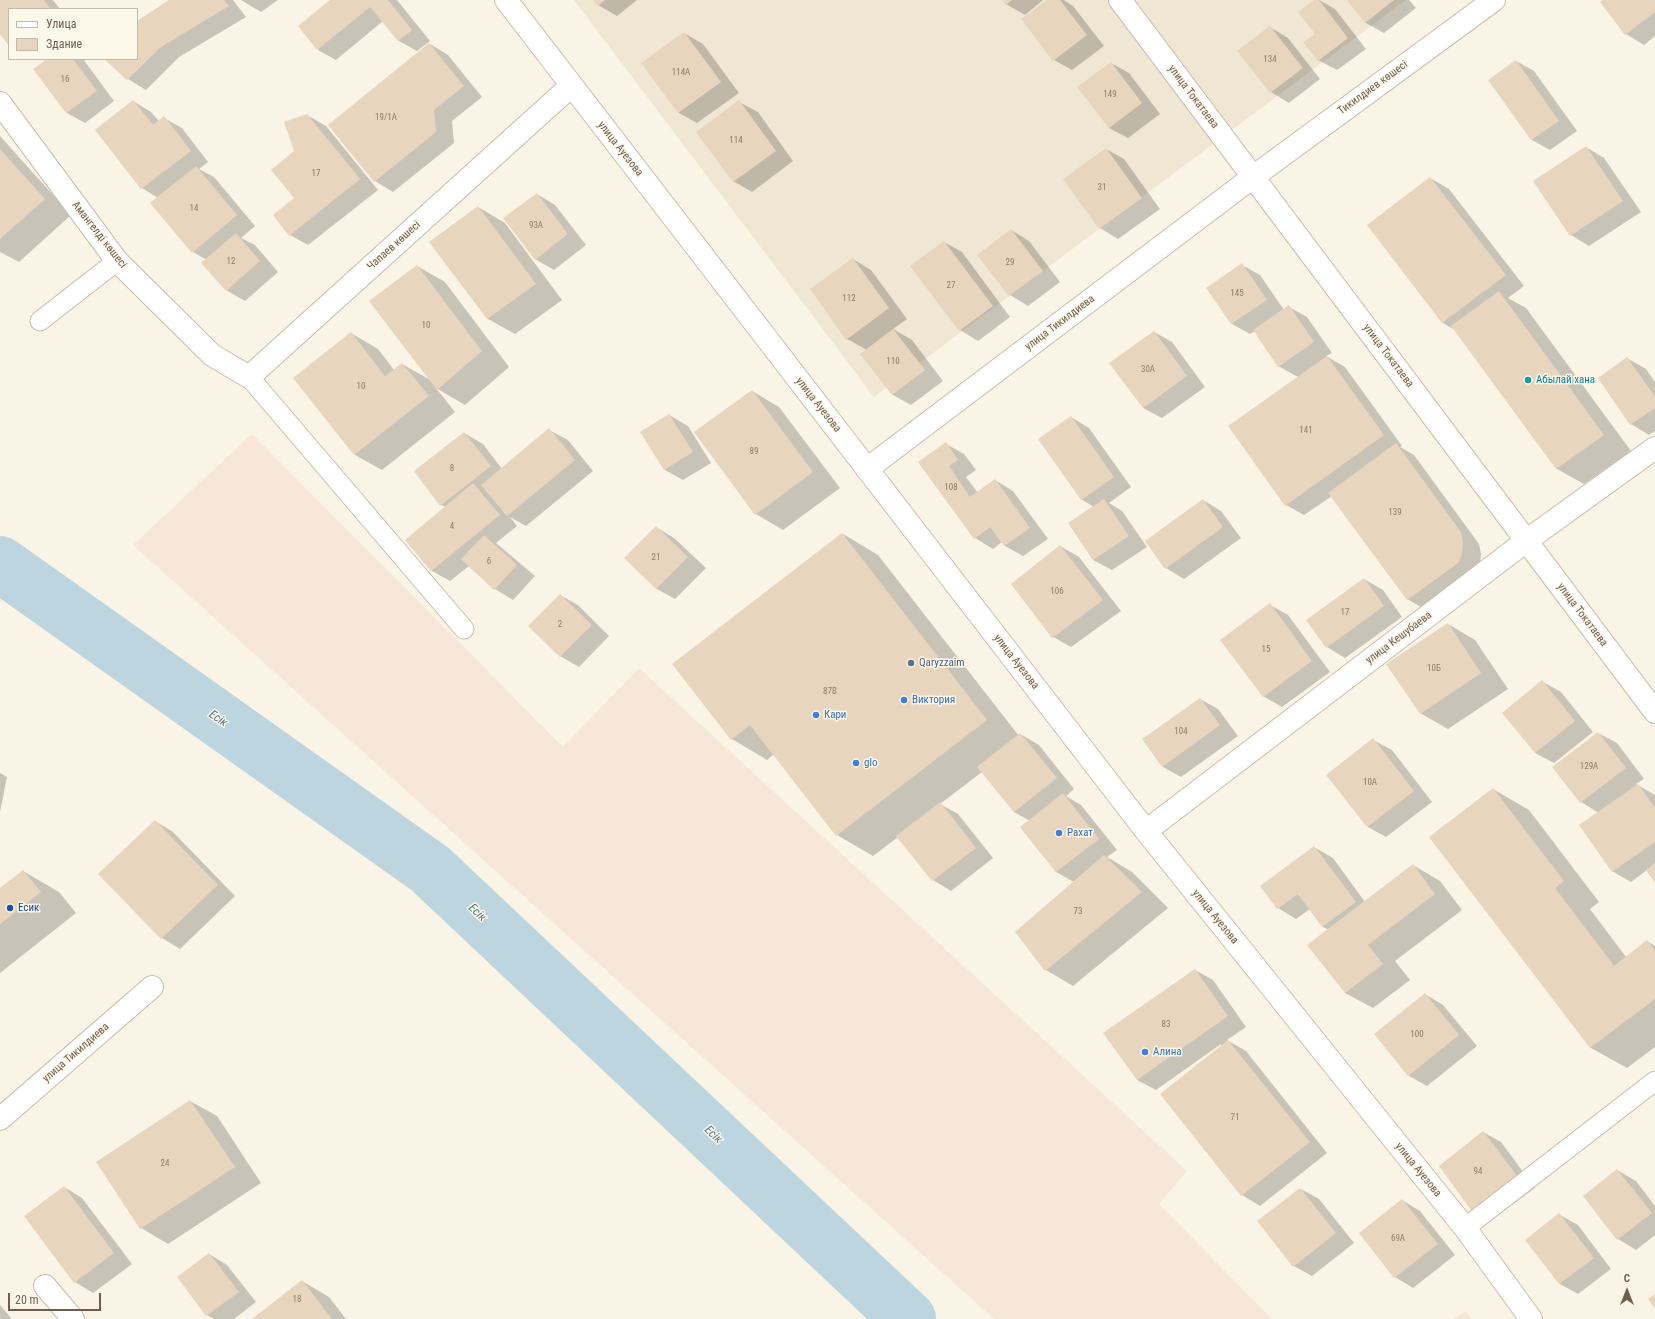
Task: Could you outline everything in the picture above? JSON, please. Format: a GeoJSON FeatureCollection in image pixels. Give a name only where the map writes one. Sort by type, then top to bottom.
{"type":"FeatureCollection","features":[{"type":"Feature","properties":{"kind":"street","name":"улица Ауезова"},"geometry":{"type":"LineString","coordinates":[[506,0],[1146,831],[1465,1228],[1531,1319]]}},
{"type":"Feature","properties":{"kind":"street","name":"улица Токатаева"},"geometry":{"type":"LineString","coordinates":[[1120,0],[1655,712]]}},
{"type":"Feature","properties":{"kind":"street","name":"Тикилдиев көшесі"},"geometry":{"type":"LineString","coordinates":[[1253,176],[1494,0]]}},
{"type":"Feature","properties":{"kind":"street","name":"Чапаев көшесі"},"geometry":{"type":"LineString","coordinates":[[249,377],[571,86]]}},
{"type":"Feature","properties":{"kind":"street","name":"Амангелді көшесі"},"geometry":{"type":"LineString","coordinates":[[0,102],[117,261],[212,354],[249,377]]}},
{"type":"Feature","properties":{"kind":"street","name":"улица Тикилдиева"},"geometry":{"type":"LineString","coordinates":[[867,469],[1253,176]]}},
{"type":"Feature","properties":{"kind":"street","name":"улица Кешубаева"},"geometry":{"type":"LineString","coordinates":[[1146,831],[1526,541],[1655,448]]}},
{"type":"Feature","properties":{"kind":"street","name":"улица Тикилдиева"},"geometry":{"type":"LineString","coordinates":[[0,1119],[152,987]]}},
{"type":"Feature","properties":{"kind":"street"},"geometry":{"type":"LineString","coordinates":[[45,1286],[73,1319]]}},
{"type":"Feature","properties":{"kind":"lane"},"geometry":{"type":"LineString","coordinates":[[40,321],[117,261]]}},
{"type":"Feature","properties":{"kind":"lane"},"geometry":{"type":"LineString","coordinates":[[249,377],[464,629]]}},
{"type":"Feature","properties":{"kind":"lane"},"geometry":{"type":"LineString","coordinates":[[1465,1228],[1655,1081]]}},
{"type":"Feature","properties":{"kind":"shaded area"},"geometry":{"type":"Polygon","coordinates":[[[574,0],[1406,0],[874,397],[574,0]]]}},
{"type":"Feature","properties":{"kind":"shaded area"},"geometry":{"type":"Polygon","coordinates":[[[252,434],[563,747],[639,668],[1187,1171],[1159,1204],[1272,1319],[994,1319],[133,545],[252,434]]]}},
{"type":"Feature","properties":{"kind":"shaded area"},"geometry":{"type":"Polygon","coordinates":[[[1466,1311],[1472,1319],[1453,1319],[1466,1311]]]}},
{"type":"Feature","properties":{"kind":"building"},"geometry":{"type":"Polygon","coordinates":[[[0,0],[44,0],[49,8],[8,8],[8,45],[0,34],[0,0]]]}},
{"type":"Feature","properties":{"kind":"building"},"geometry":{"type":"Polygon","coordinates":[[[169,0],[224,0],[229,6],[161,47],[127,80],[105,60],[138,60],[138,20],[169,0]]]}},
{"type":"Feature","properties":{"kind":"building"},"geometry":{"type":"Polygon","coordinates":[[[330,0],[388,0],[412,30],[398,41],[370,7],[317,50],[298,26],[330,0]]]}},
{"type":"Feature","properties":{"kind":"building"},"geometry":{"type":"Polygon","coordinates":[[[593,0],[605,0],[598,6],[593,0]]]}},
{"type":"Feature","properties":{"kind":"building"},"geometry":{"type":"Polygon","coordinates":[[[1002,0],[1012,0],[1006,5],[1002,0]]]}},
{"type":"Feature","properties":{"kind":"building"},"geometry":{"type":"Polygon","coordinates":[[[1047,0],[1060,0],[1087,35],[1053,61],[1021,19],[1047,0]]]}},
{"type":"Feature","properties":{"kind":"building"},"geometry":{"type":"Polygon","coordinates":[[[1314,0],[1319,0],[1348,38],[1318,61],[1303,42],[1315,34],[1298,12],[1314,0]]]}},
{"type":"Feature","properties":{"kind":"building"},"geometry":{"type":"Polygon","coordinates":[[[1347,0],[1394,0],[1365,23],[1347,0]]]}},
{"type":"Feature","properties":{"kind":"building"},"geometry":{"type":"Polygon","coordinates":[[[1603,0],[1655,0],[1655,12],[1625,35],[1600,2],[1603,0]]]}},
{"type":"Feature","properties":{"kind":"building"},"geometry":{"type":"Polygon","coordinates":[[[1270,26],[1303,68],[1270,93],[1237,51],[1270,26]]]}},
{"type":"Feature","properties":{"kind":"building"},"geometry":{"type":"Polygon","coordinates":[[[684,32],[721,82],[678,113],[641,63],[684,32]]]}},
{"type":"Feature","properties":{"kind":"building"},"geometry":{"type":"Polygon","coordinates":[[[429,43],[464,86],[434,110],[436,132],[374,182],[328,125],[429,43]]]}},
{"type":"Feature","properties":{"kind":"building"},"geometry":{"type":"Polygon","coordinates":[[[46,60],[74,60],[97,91],[66,113],[33,69],[46,60]]]}},
{"type":"Feature","properties":{"kind":"building"},"geometry":{"type":"Polygon","coordinates":[[[1516,60],[1559,121],[1531,140],[1488,80],[1516,60]]]}},
{"type":"Feature","properties":{"kind":"building"},"geometry":{"type":"Polygon","coordinates":[[[1111,62],[1142,103],[1109,128],[1077,87],[1111,62]]]}},
{"type":"Feature","properties":{"kind":"building"},"geometry":{"type":"Polygon","coordinates":[[[133,100],[153,125],[164,116],[191,151],[141,189],[95,130],[133,100]]]}},
{"type":"Feature","properties":{"kind":"building"},"geometry":{"type":"Polygon","coordinates":[[[739,100],[776,151],[733,182],[696,132],[739,100]]]}},
{"type":"Feature","properties":{"kind":"building"},"geometry":{"type":"Polygon","coordinates":[[[307,114],[360,179],[289,236],[273,215],[294,198],[271,170],[294,151],[284,122],[307,114]]]}},
{"type":"Feature","properties":{"kind":"building"},"geometry":{"type":"Polygon","coordinates":[[[1586,146],[1623,201],[1570,236],[1533,181],[1586,146]]]}},
{"type":"Feature","properties":{"kind":"building"},"geometry":{"type":"Polygon","coordinates":[[[1106,148],[1142,198],[1099,229],[1063,179],[1106,148]]]}},
{"type":"Feature","properties":{"kind":"building"},"geometry":{"type":"Polygon","coordinates":[[[0,149],[45,199],[0,239],[0,149]]]}},
{"type":"Feature","properties":{"kind":"building"},"geometry":{"type":"Polygon","coordinates":[[[196,166],[237,215],[192,253],[150,203],[196,166]]]}},
{"type":"Feature","properties":{"kind":"building"},"geometry":{"type":"Polygon","coordinates":[[[1430,177],[1506,275],[1442,323],[1367,225],[1430,177]]]}},
{"type":"Feature","properties":{"kind":"building"},"geometry":{"type":"Polygon","coordinates":[[[537,193],[568,234],[535,260],[503,218],[537,193]]]}},
{"type":"Feature","properties":{"kind":"building"},"geometry":{"type":"Polygon","coordinates":[[[478,206],[536,284],[487,319],[429,242],[478,206]]]}},
{"type":"Feature","properties":{"kind":"building"},"geometry":{"type":"Polygon","coordinates":[[[1011,229],[1043,271],[1009,296],[977,255],[1011,229]]]}},
{"type":"Feature","properties":{"kind":"building"},"geometry":{"type":"Polygon","coordinates":[[[236,233],[260,261],[226,291],[201,263],[236,233]]]}},
{"type":"Feature","properties":{"kind":"building"},"geometry":{"type":"Polygon","coordinates":[[[944,241],[993,306],[959,331],[910,266],[944,241]]]}},
{"type":"Feature","properties":{"kind":"building"},"geometry":{"type":"Polygon","coordinates":[[[853,258],[889,308],[846,340],[810,289],[853,258]]]}},
{"type":"Feature","properties":{"kind":"building"},"geometry":{"type":"Polygon","coordinates":[[[1242,263],[1267,300],[1231,324],[1206,288],[1242,263]]]}},
{"type":"Feature","properties":{"kind":"building"},"geometry":{"type":"Polygon","coordinates":[[[417,265],[482,351],[437,390],[369,301],[417,265]]]}},
{"type":"Feature","properties":{"kind":"building","name":"Абылай хана"},"geometry":{"type":"Polygon","coordinates":[[[1499,291],[1604,435],[1556,469],[1451,326],[1499,291]]]}},
{"type":"Feature","properties":{"kind":"building"},"geometry":{"type":"Polygon","coordinates":[[[1289,305],[1314,342],[1278,367],[1253,330],[1289,305]]]}},
{"type":"Feature","properties":{"kind":"building"},"geometry":{"type":"Polygon","coordinates":[[[893,329],[925,370],[892,395],[860,354],[893,329]]]}},
{"type":"Feature","properties":{"kind":"building"},"geometry":{"type":"Polygon","coordinates":[[[1154,331],[1187,376],[1143,408],[1109,363],[1154,331]]]}},
{"type":"Feature","properties":{"kind":"building"},"geometry":{"type":"Polygon","coordinates":[[[351,332],[385,376],[402,363],[429,396],[354,455],[293,378],[351,332]]]}},
{"type":"Feature","properties":{"kind":"building"},"geometry":{"type":"Polygon","coordinates":[[[1327,356],[1384,435],[1285,506],[1228,426],[1327,356]]]}},
{"type":"Feature","properties":{"kind":"building"},"geometry":{"type":"Polygon","coordinates":[[[1627,357],[1655,397],[1655,408],[1630,425],[1598,378],[1627,357]]]}},
{"type":"Feature","properties":{"kind":"building"},"geometry":{"type":"Polygon","coordinates":[[[752,390],[813,472],[755,515],[694,432],[752,390]]]}},
{"type":"Feature","properties":{"kind":"building"},"geometry":{"type":"Polygon","coordinates":[[[669,414],[693,452],[664,470],[640,432],[669,414]]]}},
{"type":"Feature","properties":{"kind":"building"},"geometry":{"type":"Polygon","coordinates":[[[1071,416],[1114,477],[1081,500],[1038,439],[1071,416]]]}},
{"type":"Feature","properties":{"kind":"building"},"geometry":{"type":"Polygon","coordinates":[[[549,428],[575,460],[507,516],[481,485],[549,428]]]}},
{"type":"Feature","properties":{"kind":"building"},"geometry":{"type":"Polygon","coordinates":[[[464,432],[491,466],[440,506],[414,471],[464,432]]]}},
{"type":"Feature","properties":{"kind":"building"},"geometry":{"type":"Polygon","coordinates":[[[946,442],[958,460],[949,466],[970,497],[995,479],[1030,528],[1004,546],[990,527],[974,539],[918,462],[946,442]]]}},
{"type":"Feature","properties":{"kind":"building"},"geometry":{"type":"Polygon","coordinates":[[[1396,443],[1461,532],[1463,543],[1462,554],[1458,563],[1407,600],[1328,493],[1396,443]]]}},
{"type":"Feature","properties":{"kind":"building"},"geometry":{"type":"Polygon","coordinates":[[[473,483],[500,515],[431,571],[405,540],[473,483]]]}},
{"type":"Feature","properties":{"kind":"building"},"geometry":{"type":"Polygon","coordinates":[[[1104,499],[1129,536],[1093,560],[1068,523],[1104,499]]]}},
{"type":"Feature","properties":{"kind":"building"},"geometry":{"type":"Polygon","coordinates":[[[1203,499],[1223,527],[1165,569],[1145,541],[1203,499]]]}},
{"type":"Feature","properties":{"kind":"building"},"geometry":{"type":"Polygon","coordinates":[[[656,526],[688,557],[656,589],[624,558],[656,526]]]}},
{"type":"Feature","properties":{"kind":"building"},"geometry":{"type":"Polygon","coordinates":[[[842,533],[987,720],[836,836],[750,725],[731,740],[672,664],[842,533]]]}},
{"type":"Feature","properties":{"kind":"building"},"geometry":{"type":"Polygon","coordinates":[[[484,535],[517,565],[494,590],[461,559],[484,535]]]}},
{"type":"Feature","properties":{"kind":"building"},"geometry":{"type":"Polygon","coordinates":[[[1060,545],[1103,600],[1052,638],[1011,584],[1060,545]]]}},
{"type":"Feature","properties":{"kind":"building"},"geometry":{"type":"Polygon","coordinates":[[[1364,578],[1384,606],[1326,648],[1306,620],[1364,578]]]}},
{"type":"Feature","properties":{"kind":"building"},"geometry":{"type":"Polygon","coordinates":[[[560,594],[592,625],[560,657],[528,626],[560,594]]]}},
{"type":"Feature","properties":{"kind":"building"},"geometry":{"type":"Polygon","coordinates":[[[1270,603],[1312,661],[1263,697],[1220,640],[1270,603]]]}},
{"type":"Feature","properties":{"kind":"building"},"geometry":{"type":"Polygon","coordinates":[[[1448,623],[1481,673],[1420,714],[1386,664],[1448,623]]]}},
{"type":"Feature","properties":{"kind":"building"},"geometry":{"type":"Polygon","coordinates":[[[1542,680],[1575,721],[1535,753],[1502,713],[1542,680]]]}},
{"type":"Feature","properties":{"kind":"building"},"geometry":{"type":"Polygon","coordinates":[[[1200,698],[1220,725],[1162,767],[1142,739],[1200,698]]]}},
{"type":"Feature","properties":{"kind":"building"},"geometry":{"type":"Polygon","coordinates":[[[1598,732],[1626,768],[1580,803],[1552,767],[1598,732]]]}},
{"type":"Feature","properties":{"kind":"building"},"geometry":{"type":"Polygon","coordinates":[[[1020,733],[1057,778],[1014,812],[977,767],[1020,733]]]}},
{"type":"Feature","properties":{"kind":"building"},"geometry":{"type":"Polygon","coordinates":[[[1373,738],[1414,791],[1367,827],[1326,775],[1373,738]]]}},
{"type":"Feature","properties":{"kind":"building"},"geometry":{"type":"Polygon","coordinates":[[[1638,784],[1655,808],[1655,842],[1612,872],[1579,825],[1638,784]]]}},
{"type":"Feature","properties":{"kind":"building"},"geometry":{"type":"Polygon","coordinates":[[[1493,788],[1564,881],[1555,888],[1614,966],[1647,940],[1655,951],[1655,999],[1590,1048],[1429,837],[1493,788]]]}},
{"type":"Feature","properties":{"kind":"building","name":"Рахат"},"geometry":{"type":"Polygon","coordinates":[[[1063,793],[1099,839],[1056,872],[1020,827],[1063,793]]]}},
{"type":"Feature","properties":{"kind":"building"},"geometry":{"type":"Polygon","coordinates":[[[940,802],[976,848],[932,881],[896,836],[940,802]]]}},
{"type":"Feature","properties":{"kind":"building"},"geometry":{"type":"Polygon","coordinates":[[[155,820],[218,885],[161,939],[98,874],[155,820]]]}},
{"type":"Feature","properties":{"kind":"building"},"geometry":{"type":"Polygon","coordinates":[[[1314,846],[1356,902],[1322,927],[1298,894],[1277,909],[1260,886],[1314,846]]]}},
{"type":"Feature","properties":{"kind":"building"},"geometry":{"type":"Polygon","coordinates":[[[1104,855],[1142,892],[1045,971],[1015,932],[1104,855]]]}},
{"type":"Feature","properties":{"kind":"building"},"geometry":{"type":"Polygon","coordinates":[[[1655,863],[1655,883],[1646,870],[1655,863]]]}},
{"type":"Feature","properties":{"kind":"building"},"geometry":{"type":"Polygon","coordinates":[[[1413,864],[1435,894],[1368,945],[1383,964],[1345,993],[1307,945],[1413,864]]]}},
{"type":"Feature","properties":{"kind":"building","name":"Есик"},"geometry":{"type":"Polygon","coordinates":[[[23,870],[41,892],[0,924],[0,888],[23,870]]]}},
{"type":"Feature","properties":{"kind":"building"},"geometry":{"type":"Polygon","coordinates":[[[1195,969],[1228,1016],[1137,1080],[1103,1033],[1195,969]]]}},
{"type":"Feature","properties":{"kind":"building"},"geometry":{"type":"Polygon","coordinates":[[[1425,993],[1459,1035],[1408,1076],[1374,1034],[1425,993]]]}},
{"type":"Feature","properties":{"kind":"building"},"geometry":{"type":"Polygon","coordinates":[[[1228,1040],[1310,1142],[1241,1196],[1160,1094],[1228,1040]]]}},
{"type":"Feature","properties":{"kind":"building"},"geometry":{"type":"Polygon","coordinates":[[[190,1100],[235,1167],[140,1229],[96,1162],[190,1100]]]}},
{"type":"Feature","properties":{"kind":"building"},"geometry":{"type":"Polygon","coordinates":[[[1483,1131],[1518,1177],[1471,1210],[1439,1166],[1483,1131]]]}},
{"type":"Feature","properties":{"kind":"building"},"geometry":{"type":"Polygon","coordinates":[[[1617,1169],[1652,1213],[1617,1240],[1583,1196],[1617,1169]]]}},
{"type":"Feature","properties":{"kind":"building"},"geometry":{"type":"Polygon","coordinates":[[[64,1186],[114,1253],[74,1283],[24,1216],[64,1186]]]}},
{"type":"Feature","properties":{"kind":"building"},"geometry":{"type":"Polygon","coordinates":[[[1300,1188],[1336,1233],[1293,1267],[1257,1221],[1300,1188]]]}},
{"type":"Feature","properties":{"kind":"building"},"geometry":{"type":"Polygon","coordinates":[[[1402,1199],[1438,1244],[1394,1278],[1359,1233],[1402,1199]]]}},
{"type":"Feature","properties":{"kind":"building"},"geometry":{"type":"Polygon","coordinates":[[[1559,1213],[1594,1258],[1559,1284],[1525,1240],[1559,1213]]]}},
{"type":"Feature","properties":{"kind":"building"},"geometry":{"type":"Polygon","coordinates":[[[209,1253],[239,1292],[206,1316],[177,1277],[209,1253]]]}},
{"type":"Feature","properties":{"kind":"building"},"geometry":{"type":"Polygon","coordinates":[[[302,1280],[332,1319],[252,1319],[302,1280]]]}},
{"type":"Feature","properties":{"kind":"building"},"geometry":{"type":"Polygon","coordinates":[[[1655,1294],[1655,1309],[1648,1299],[1655,1294]]]}},
{"type":"Feature","properties":{"kind":"waterway","name":"Есік"},"geometry":{"type":"LineString","coordinates":[[0,564],[430,869],[908,1319]]}},
{"type":"Feature","properties":{"kind":"place","name":"Абылай хана"},"geometry":{"type":"Point","coordinates":[1528,380]}},
{"type":"Feature","properties":{"kind":"place","name":"Qaryzzaim"},"geometry":{"type":"Point","coordinates":[911,663]}},
{"type":"Feature","properties":{"kind":"place","name":"Виктория"},"geometry":{"type":"Point","coordinates":[904,700]}},
{"type":"Feature","properties":{"kind":"place","name":"Кари"},"geometry":{"type":"Point","coordinates":[816,715]}},
{"type":"Feature","properties":{"kind":"place","name":"glo"},"geometry":{"type":"Point","coordinates":[856,763]}},
{"type":"Feature","properties":{"kind":"place","name":"Рахат"},"geometry":{"type":"Point","coordinates":[1059,833]}},
{"type":"Feature","properties":{"kind":"place","name":"Есик"},"geometry":{"type":"Point","coordinates":[10,908]}},
{"type":"Feature","properties":{"kind":"place","name":"Алина"},"geometry":{"type":"Point","coordinates":[1145,1052]}}]}
